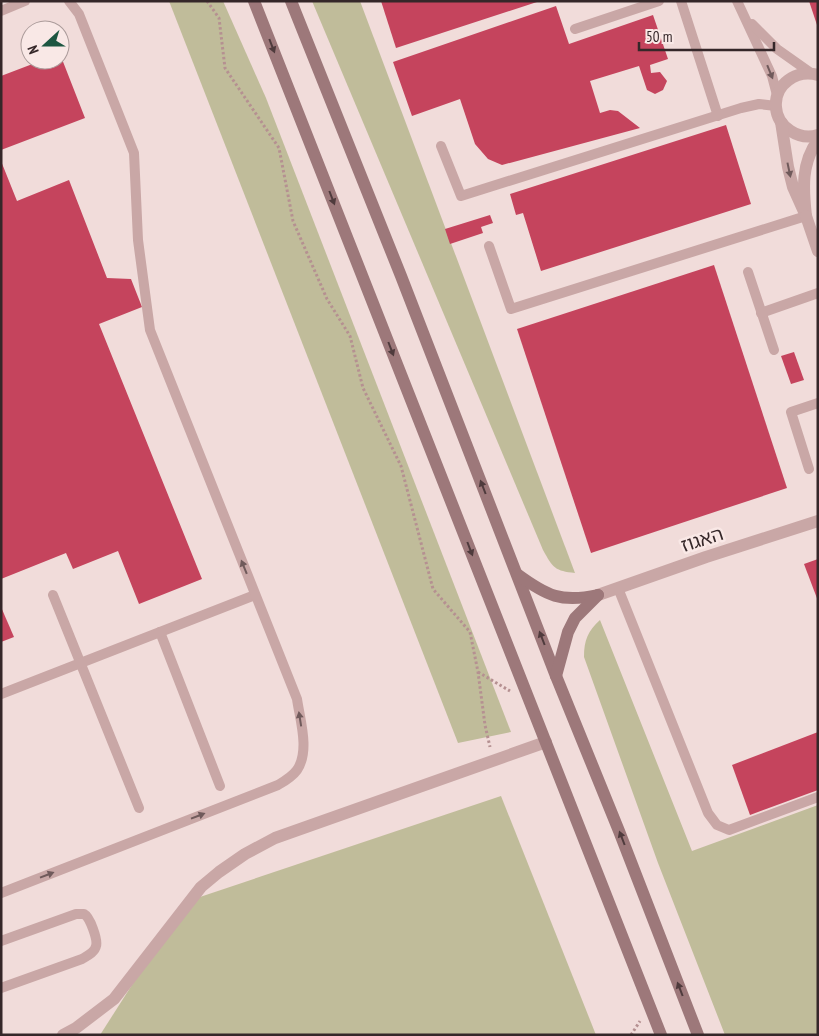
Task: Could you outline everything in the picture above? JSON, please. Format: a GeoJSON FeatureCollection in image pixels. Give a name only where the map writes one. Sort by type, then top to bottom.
{"type":"FeatureCollection","features":[{"type":"Feature","properties":{"kind":"street"},"geometry":{"type":"LineString","coordinates":[[254,1],[661,1035]]}},
{"type":"Feature","properties":{"kind":"street"},"geometry":{"type":"LineString","coordinates":[[291,1],[401,276],[698,1035]]}},
{"type":"Feature","properties":{"kind":"street"},"geometry":{"type":"LineString","coordinates":[[815,74],[800,73],[790,78],[782,86],[776,101],[778,117],[784,127],[793,133],[803,136],[818,135]]}},
{"type":"Feature","properties":{"kind":"street"},"geometry":{"type":"LineString","coordinates":[[781,122],[792,187],[806,216],[818,251]]}},
{"type":"Feature","properties":{"kind":"street"},"geometry":{"type":"LineString","coordinates":[[806,216],[803,188],[805,170],[810,150],[818,140]]}},
{"type":"Feature","properties":{"kind":"street","name":"האגוז"},"geometry":{"type":"LineString","coordinates":[[598,595],[706,557],[818,521]]}},
{"type":"Feature","properties":{"kind":"street"},"geometry":{"type":"LineString","coordinates":[[517,574],[548,594],[565,598],[598,595]]}},
{"type":"Feature","properties":{"kind":"street"},"geometry":{"type":"LineString","coordinates":[[556,676],[568,632],[575,618],[598,595]]}},
{"type":"Feature","properties":{"kind":"street"},"geometry":{"type":"LineString","coordinates":[[63,1035],[76,1028],[114,999],[201,887],[245,854],[275,838],[546,742]]}},
{"type":"Feature","properties":{"kind":"lane"},"geometry":{"type":"LineString","coordinates":[[1,10],[25,1]]}},
{"type":"Feature","properties":{"kind":"lane"},"geometry":{"type":"LineString","coordinates":[[1,893],[278,785],[291,777],[298,769],[303,753],[297,699],[150,330],[138,240],[134,153],[79,14],[69,1]]}},
{"type":"Feature","properties":{"kind":"lane"},"geometry":{"type":"LineString","coordinates":[[575,29],[659,1]]}},
{"type":"Feature","properties":{"kind":"lane"},"geometry":{"type":"LineString","coordinates":[[682,1],[718,116]]}},
{"type":"Feature","properties":{"kind":"lane"},"geometry":{"type":"LineString","coordinates":[[442,146],[461,196],[718,116],[776,101],[772,76],[737,1]]}},
{"type":"Feature","properties":{"kind":"lane"},"geometry":{"type":"LineString","coordinates":[[746,18],[777,49],[815,74]]}},
{"type":"Feature","properties":{"kind":"lane"},"geometry":{"type":"LineString","coordinates":[[489,246],[511,309],[806,216]]}},
{"type":"Feature","properties":{"kind":"lane"},"geometry":{"type":"LineString","coordinates":[[748,272],[774,350]]}},
{"type":"Feature","properties":{"kind":"lane"},"geometry":{"type":"LineString","coordinates":[[761,313],[818,293]]}},
{"type":"Feature","properties":{"kind":"lane"},"geometry":{"type":"LineString","coordinates":[[809,469],[791,412],[818,403]]}},
{"type":"Feature","properties":{"kind":"lane"},"geometry":{"type":"LineString","coordinates":[[618,588],[708,813],[717,825],[729,830],[818,797]]}},
{"type":"Feature","properties":{"kind":"lane"},"geometry":{"type":"LineString","coordinates":[[53,595],[139,808]]}},
{"type":"Feature","properties":{"kind":"lane"},"geometry":{"type":"LineString","coordinates":[[1,694],[255,595]]}},
{"type":"Feature","properties":{"kind":"lane"},"geometry":{"type":"LineString","coordinates":[[160,632],[220,786]]}},
{"type":"Feature","properties":{"kind":"lane"},"geometry":{"type":"LineString","coordinates":[[1,941],[76,914],[84,914],[89,918],[97,938],[96,947],[82,959],[1,988]]}},
{"type":"Feature","properties":{"kind":"path"},"geometry":{"type":"LineString","coordinates":[[207,1],[219,18],[225,68],[279,148],[293,221],[327,299],[350,336],[363,388],[401,466],[432,589],[470,632],[478,672],[485,725],[494,761]]}},
{"type":"Feature","properties":{"kind":"path"},"geometry":{"type":"LineString","coordinates":[[478,672],[530,703]]}},
{"type":"Feature","properties":{"kind":"shaded area"},"geometry":{"type":"Polygon","coordinates":[[[169,1],[223,1],[266,98],[511,732],[458,743],[169,1]]]}},
{"type":"Feature","properties":{"kind":"shaded area"},"geometry":{"type":"Polygon","coordinates":[[[312,1],[360,1],[575,573],[555,568],[543,550],[312,1]]]}},
{"type":"Feature","properties":{"kind":"shaded area"},"geometry":{"type":"Polygon","coordinates":[[[600,620],[692,851],[818,805],[818,1035],[725,1035],[658,863],[584,657],[588,636],[592,628],[600,620]]]}},
{"type":"Feature","properties":{"kind":"shaded area"},"geometry":{"type":"Polygon","coordinates":[[[501,796],[596,1035],[100,1035],[185,902],[501,796]]]}},
{"type":"Feature","properties":{"kind":"building"},"geometry":{"type":"Polygon","coordinates":[[[381,1],[537,1],[537,2],[396,48],[381,1]]]}},
{"type":"Feature","properties":{"kind":"building"},"geometry":{"type":"Polygon","coordinates":[[[809,1],[818,1],[818,25],[817,25],[809,1]]]}},
{"type":"Feature","properties":{"kind":"building"},"geometry":{"type":"Polygon","coordinates":[[[556,6],[569,44],[653,15],[668,59],[650,65],[651,73],[660,72],[667,81],[663,90],[655,94],[647,90],[639,66],[590,81],[600,113],[610,110],[618,111],[640,128],[502,165],[488,159],[475,144],[460,99],[412,116],[393,62],[556,6]]]}},
{"type":"Feature","properties":{"kind":"building"},"geometry":{"type":"Polygon","coordinates":[[[20,69],[66,70],[85,118],[1,150],[1,76],[20,69]]]}},
{"type":"Feature","properties":{"kind":"building"},"geometry":{"type":"Polygon","coordinates":[[[726,125],[751,204],[541,271],[523,213],[516,215],[510,194],[726,125]]]}},
{"type":"Feature","properties":{"kind":"building"},"geometry":{"type":"Polygon","coordinates":[[[1,161],[17,201],[69,180],[107,278],[131,279],[142,307],[99,324],[202,579],[139,604],[118,551],[73,569],[66,553],[1,579],[1,161]]]}},
{"type":"Feature","properties":{"kind":"building"},"geometry":{"type":"Polygon","coordinates":[[[490,215],[493,223],[481,227],[483,233],[450,244],[445,229],[490,215]]]}},
{"type":"Feature","properties":{"kind":"building"},"geometry":{"type":"Polygon","coordinates":[[[714,265],[787,488],[591,553],[517,329],[714,265]]]}},
{"type":"Feature","properties":{"kind":"building"},"geometry":{"type":"Polygon","coordinates":[[[794,352],[804,380],[791,384],[781,356],[794,352]]]}},
{"type":"Feature","properties":{"kind":"building"},"geometry":{"type":"Polygon","coordinates":[[[818,559],[818,601],[804,564],[818,559]]]}},
{"type":"Feature","properties":{"kind":"building"},"geometry":{"type":"Polygon","coordinates":[[[1,607],[14,637],[1,642],[1,607]]]}},
{"type":"Feature","properties":{"kind":"building"},"geometry":{"type":"Polygon","coordinates":[[[818,732],[818,790],[750,815],[732,765],[818,732]]]}}]}
